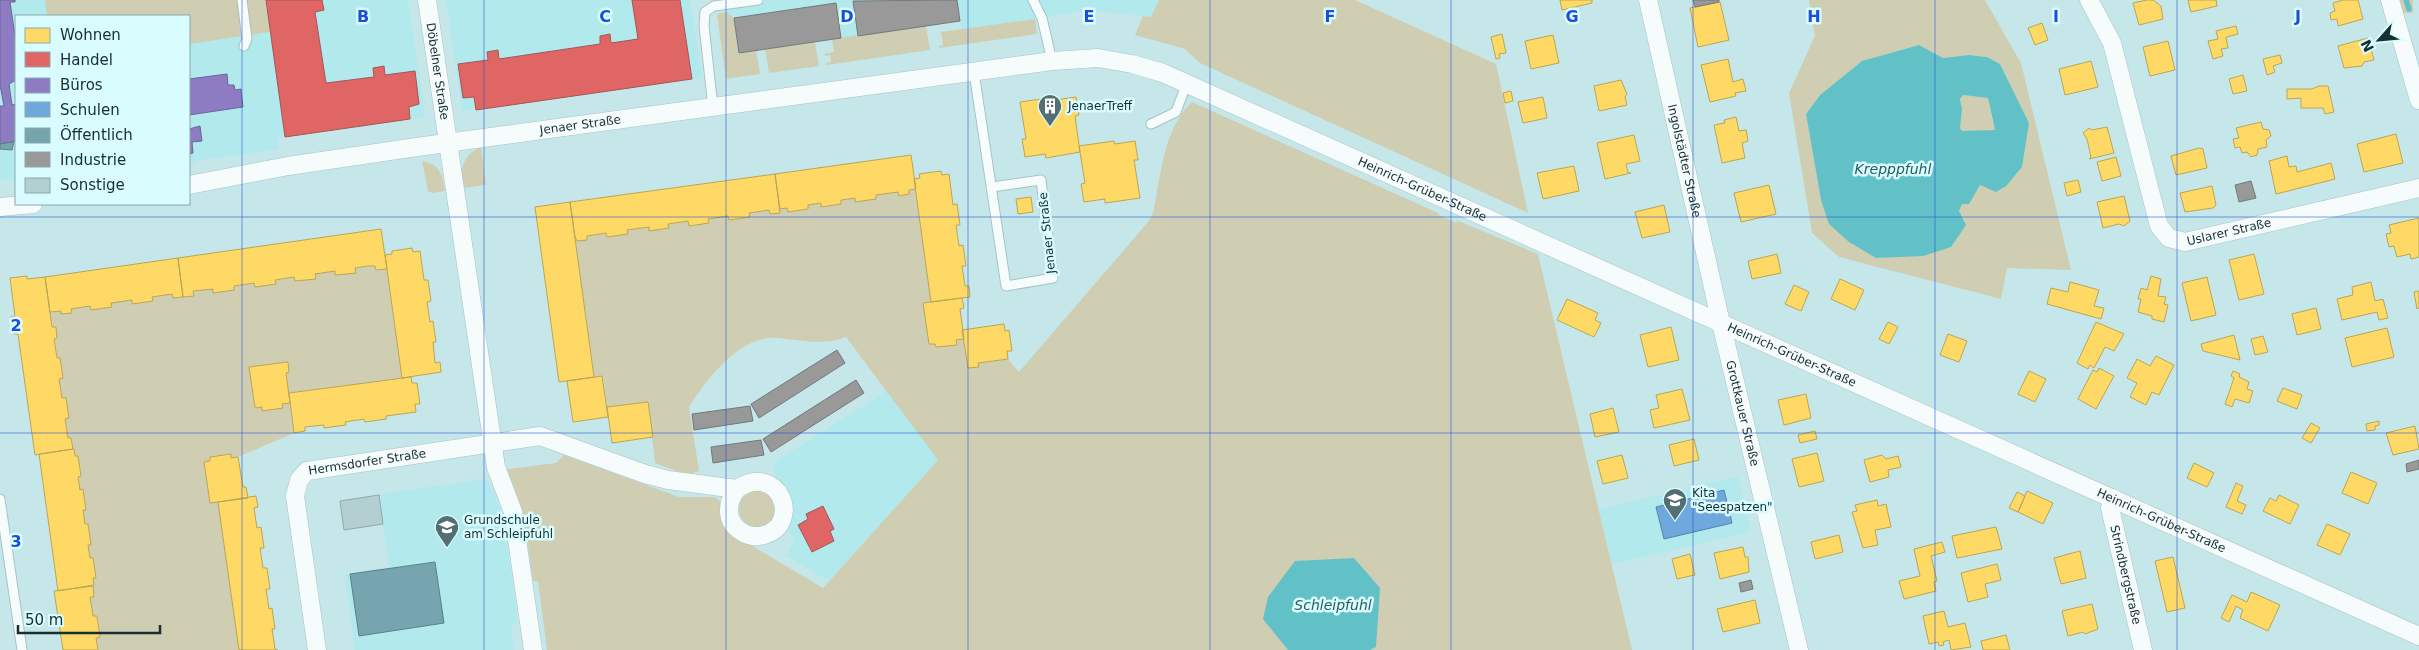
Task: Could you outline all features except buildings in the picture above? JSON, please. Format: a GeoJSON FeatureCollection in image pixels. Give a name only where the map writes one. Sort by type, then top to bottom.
{"type":"FeatureCollection","features":[{"type":"Feature","properties":{"kind":"street","name":"Döbelner Straße"},"geometry":{"type":"LineString","coordinates":[[427,0],[447,142]]}},
{"type":"Feature","properties":{"kind":"street","name":"Ingolstädter Straße"},"geometry":{"type":"LineString","coordinates":[[1648,0],[1721,323]]}},
{"type":"Feature","properties":{"kind":"street","name":"Uslarer Straße"},"geometry":{"type":"LineString","coordinates":[[2089,0],[2112,43],[2159,226],[2169,238],[2185,242],[2419,188]]}},
{"type":"Feature","properties":{"kind":"street"},"geometry":{"type":"LineString","coordinates":[[2390,0],[2419,100]]}},
{"type":"Feature","properties":{"kind":"street","name":"Jenaer Straße"},"geometry":{"type":"LineString","coordinates":[[190,185],[288,166],[447,142],[1052,61],[1098,58],[1132,64],[1163,73]]}},
{"type":"Feature","properties":{"kind":"street","name":"Heinrich-Grüber-Straße"},"geometry":{"type":"LineString","coordinates":[[1163,73],[1186,85],[2419,636]]}},
{"type":"Feature","properties":{"kind":"street"},"geometry":{"type":"LineString","coordinates":[[447,142],[496,468],[513,512],[533,650]]}},
{"type":"Feature","properties":{"kind":"street"},"geometry":{"type":"LineString","coordinates":[[0,207],[22,205]]}},
{"type":"Feature","properties":{"kind":"street","name":"Grottkauer Straße"},"geometry":{"type":"LineString","coordinates":[[1721,323],[1800,650]]}},
{"type":"Feature","properties":{"kind":"street","name":"Hermsdorfer Straße"},"geometry":{"type":"LineString","coordinates":[[317,650],[295,496],[299,480],[307,471],[540,436],[653,476],[736,489]]}},
{"type":"Feature","properties":{"kind":"street","name":"Strindbergstraße"},"geometry":{"type":"LineString","coordinates":[[2113,498],[2110,508],[2143,650]]}},
{"type":"Feature","properties":{"kind":"lane"},"geometry":{"type":"LineString","coordinates":[[242,0],[248,39],[244,46]]}},
{"type":"Feature","properties":{"kind":"lane"},"geometry":{"type":"LineString","coordinates":[[713,107],[704,26],[705,12],[714,6],[758,0]]}},
{"type":"Feature","properties":{"kind":"lane"},"geometry":{"type":"LineString","coordinates":[[1033,0],[1042,18],[1052,61]]}},
{"type":"Feature","properties":{"kind":"lane","name":"Jenaer Straße"},"geometry":{"type":"LineString","coordinates":[[974,72],[1006,286],[1053,278],[1041,180],[992,187]]}},
{"type":"Feature","properties":{"kind":"lane"},"geometry":{"type":"LineString","coordinates":[[1151,124],[1176,112],[1186,85]]}},
{"type":"Feature","properties":{"kind":"lane"},"geometry":{"type":"LineString","coordinates":[[0,499],[22,650]]}},
{"type":"Feature","properties":{"kind":"shaded area"},"geometry":{"type":"Polygon","coordinates":[[[0,0],[408,0],[425,117],[277,137],[279,149],[195,161],[190,168],[190,15],[15,15],[15,178],[0,180],[0,0]]]}},
{"type":"Feature","properties":{"kind":"shaded area"},"geometry":{"type":"Polygon","coordinates":[[[446,0],[690,0],[702,78],[462,111],[446,0]]]}},
{"type":"Feature","properties":{"kind":"shaded area"},"geometry":{"type":"Polygon","coordinates":[[[725,0],[1159,0],[1151,17],[1087,10],[962,31],[960,21],[739,53],[734,18],[727,12],[725,0]]]}},
{"type":"Feature","properties":{"kind":"shaded area"},"geometry":{"type":"Polygon","coordinates":[[[887,391],[938,460],[829,581],[786,556],[796,539],[785,529],[792,514],[792,504],[784,485],[776,479],[773,463],[887,391]]]}},
{"type":"Feature","properties":{"kind":"shaded area","name":"Kita \"Seespatzen\""},"geometry":{"type":"Polygon","coordinates":[[[1738,477],[1751,532],[1612,564],[1599,509],[1738,477]]]}},
{"type":"Feature","properties":{"kind":"shaded area","name":"Grundschule am Schleipfuhl"},"geometry":{"type":"Polygon","coordinates":[[[487,479],[501,510],[505,529],[518,623],[511,625],[514,650],[355,650],[345,574],[389,567],[379,494],[487,479]]]}},
{"type":"Feature","properties":{"kind":"green space"},"geometry":{"type":"Polygon","coordinates":[[[45,0],[266,0],[270,32],[190,44],[190,15],[47,15],[45,0]]]}},
{"type":"Feature","properties":{"kind":"green space"},"geometry":{"type":"Polygon","coordinates":[[[1159,0],[1355,0],[1496,64],[1528,213],[1200,63],[1185,49],[1135,35],[1143,16],[1151,17],[1159,0]]]}},
{"type":"Feature","properties":{"kind":"green space"},"geometry":{"type":"Polygon","coordinates":[[[1809,0],[1985,0],[2021,63],[2071,270],[2007,268],[2001,299],[1839,257],[1812,233],[1789,93],[1815,36],[1809,0]],[[1919,45],[1862,61],[1820,95],[1806,114],[1821,200],[1953,149],[1962,109],[1960,99],[1963,95],[1988,98],[1993,123],[2029,123],[2000,64],[1987,57],[1969,55],[1943,58],[1919,45]]]}},
{"type":"Feature","properties":{"kind":"green space"},"geometry":{"type":"Polygon","coordinates":[[[2398,0],[2413,0],[2413,13],[2402,13],[2398,0]]]}},
{"type":"Feature","properties":{"kind":"green space"},"geometry":{"type":"Polygon","coordinates":[[[727,12],[734,18],[739,52],[756,50],[760,74],[726,79],[717,15],[727,12]]]}},
{"type":"Feature","properties":{"kind":"green space"},"geometry":{"type":"Polygon","coordinates":[[[1035,19],[1037,34],[939,48],[939,46],[943,45],[941,32],[1035,19]]]}},
{"type":"Feature","properties":{"kind":"green space"},"geometry":{"type":"Polygon","coordinates":[[[926,26],[930,50],[827,65],[826,63],[831,62],[830,55],[825,56],[824,54],[834,52],[832,39],[926,26]]]}},
{"type":"Feature","properties":{"kind":"green space"},"geometry":{"type":"Polygon","coordinates":[[[815,42],[819,66],[769,73],[765,49],[815,42]]]}},
{"type":"Feature","properties":{"kind":"green space"},"geometry":{"type":"Polygon","coordinates":[[[1192,102],[1457,223],[1456,220],[1538,254],[1632,650],[547,650],[538,581],[533,581],[523,512],[507,469],[556,463],[564,455],[679,497],[715,497],[720,501],[737,537],[823,588],[938,460],[846,337],[821,342],[777,338],[763,339],[738,351],[715,372],[689,407],[699,471],[687,475],[655,463],[648,402],[607,407],[603,376],[594,377],[575,237],[577,241],[587,240],[587,236],[606,233],[607,237],[627,234],[627,230],[649,227],[649,230],[669,228],[668,224],[688,221],[689,226],[709,223],[708,219],[728,216],[729,220],[750,217],[749,213],[769,210],[770,214],[780,213],[780,209],[787,208],[788,212],[808,209],[808,205],[821,203],[822,207],[841,204],[841,200],[855,198],[855,202],[876,199],[876,195],[898,192],[899,195],[909,194],[909,190],[916,189],[931,302],[924,303],[929,344],[935,344],[936,347],[956,345],[956,340],[964,339],[968,368],[978,367],[978,363],[1008,359],[1019,372],[1148,222],[1153,213],[1169,139],[1182,113],[1192,102]]]}},
{"type":"Feature","properties":{"kind":"green space"},"geometry":{"type":"Polygon","coordinates":[[[481,147],[486,185],[462,188],[461,175],[466,159],[481,147]]]}},
{"type":"Feature","properties":{"kind":"green space"},"geometry":{"type":"Polygon","coordinates":[[[422,161],[437,167],[442,175],[445,191],[432,193],[428,191],[422,161]]]}},
{"type":"Feature","properties":{"kind":"green space"},"geometry":{"type":"Polygon","coordinates":[[[375,266],[376,270],[387,269],[402,378],[289,393],[286,373],[289,372],[288,362],[250,367],[255,408],[262,407],[263,411],[283,408],[282,404],[290,403],[294,433],[238,457],[231,458],[231,455],[210,457],[210,461],[204,462],[210,503],[218,502],[239,650],[98,650],[96,638],[100,637],[98,616],[93,616],[90,597],[94,596],[93,578],[96,578],[93,558],[90,558],[88,545],[91,544],[88,524],[85,524],[83,510],[86,509],[83,490],[80,490],[78,477],[81,476],[78,456],[75,456],[71,438],[68,438],[65,419],[69,418],[66,398],[62,398],[59,379],[63,378],[60,358],[57,358],[54,339],[57,338],[56,327],[52,327],[50,312],[61,311],[61,314],[71,313],[71,309],[90,306],[91,310],[111,307],[111,303],[132,300],[132,304],[152,301],[152,297],[172,294],[173,298],[194,296],[193,291],[213,289],[213,293],[234,290],[234,286],[254,283],[255,287],[275,284],[275,280],[294,277],[295,281],[315,279],[315,274],[335,271],[336,275],[356,273],[355,268],[375,266]]]}},
{"type":"Feature","properties":{"kind":"green space"},"geometry":{"type":"Polygon","coordinates":[[[757,491],[764,492],[770,496],[774,502],[774,516],[770,522],[764,526],[757,527],[750,526],[744,522],[740,516],[739,509],[740,502],[744,496],[750,492],[757,491]]]}},
{"type":"Feature","properties":{"kind":"water","name":"Krepppfuhl"},"geometry":{"type":"Polygon","coordinates":[[[1919,45],[1943,58],[1969,55],[1987,57],[2000,64],[2029,123],[2022,167],[2006,186],[1996,192],[1980,185],[1969,204],[1962,204],[1959,211],[1966,225],[1951,247],[1923,256],[1876,258],[1849,242],[1829,224],[1821,200],[1806,114],[1820,95],[1862,61],[1919,45]],[[1963,95],[1960,99],[1962,109],[1960,128],[1962,131],[1995,130],[1988,98],[1963,95]]]}},
{"type":"Feature","properties":{"kind":"water","name":"Schleipfuhl"},"geometry":{"type":"Polygon","coordinates":[[[1354,558],[1380,588],[1376,647],[1370,650],[1288,650],[1263,619],[1268,597],[1295,561],[1354,558]]]}},
{"type":"Feature","properties":{"kind":"waterway"},"geometry":{"type":"LineString","coordinates":[[2406,0],[2409,9]]}},
{"type":"Feature","properties":{"kind":"place","name":"JenaerTreff"},"geometry":{"type":"Point","coordinates":[1050,127]}},
{"type":"Feature","properties":{"kind":"place","name":"Kita \"Seespatzen\""},"geometry":{"type":"Point","coordinates":[1675,521]}},
{"type":"Feature","properties":{"kind":"place","name":"Grundschule am Schleipfuhl"},"geometry":{"type":"Point","coordinates":[447,548]}}]}
